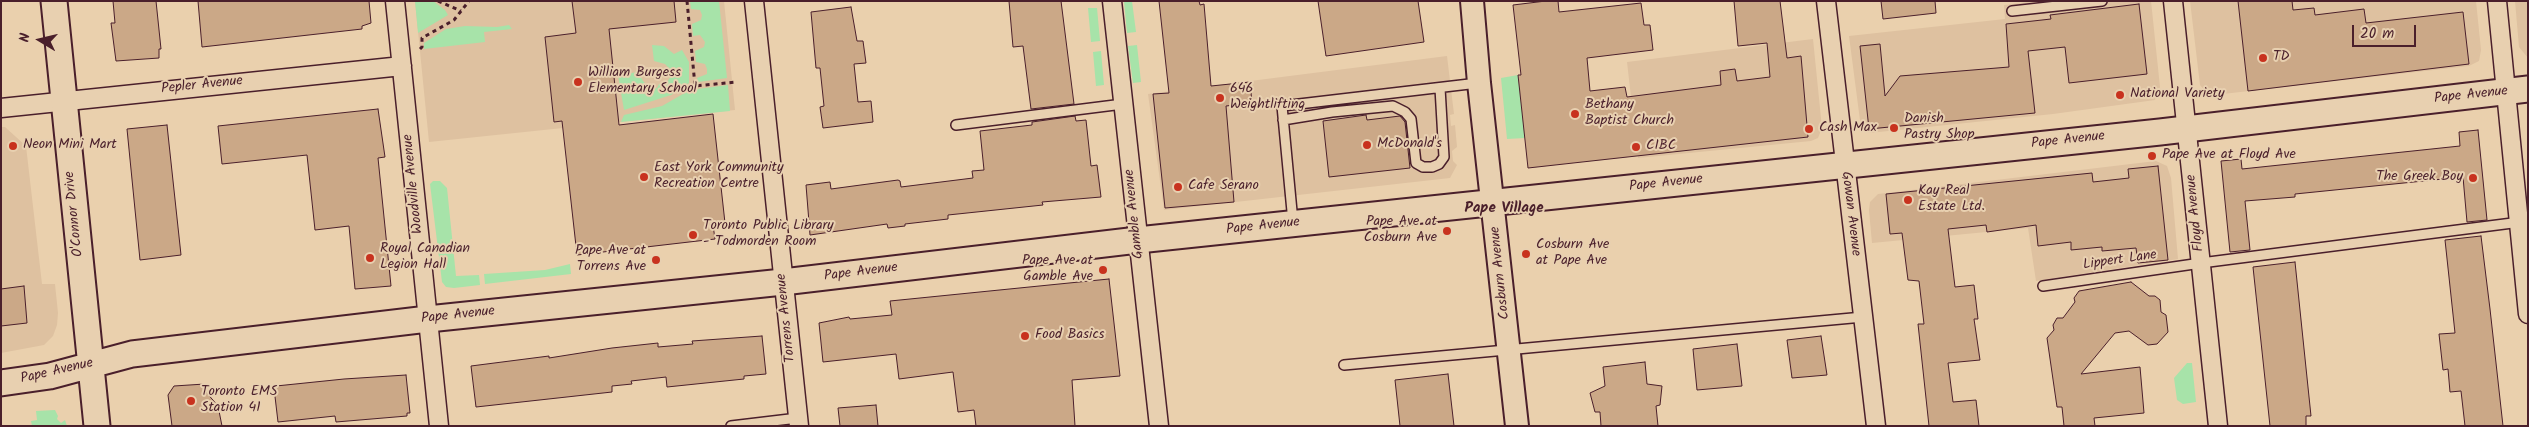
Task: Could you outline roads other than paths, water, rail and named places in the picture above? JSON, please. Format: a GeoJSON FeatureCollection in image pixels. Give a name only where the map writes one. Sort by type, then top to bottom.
{"type":"FeatureCollection","features":[{"type":"Feature","properties":{"kind":"main road","name":"O'Connor Drive"},"geometry":{"type":"LineString","coordinates":[[54,1],[97,426]]}},
{"type":"Feature","properties":{"kind":"main road","name":"Pape Avenue"},"geometry":{"type":"LineString","coordinates":[[1,384],[50,376],[132,354],[428,319],[783,282],[1138,240],[2517,91]]}},
{"type":"Feature","properties":{"kind":"street","name":"Woodville Avenue"},"geometry":{"type":"LineString","coordinates":[[394,1],[408,60],[428,319],[439,426]]}},
{"type":"Feature","properties":{"kind":"street","name":"Torrens Avenue"},"geometry":{"type":"LineString","coordinates":[[754,1],[798,422]]}},
{"type":"Feature","properties":{"kind":"street","name":"Gamble Avenue"},"geometry":{"type":"LineString","coordinates":[[1112,1],[1159,426]]}},
{"type":"Feature","properties":{"kind":"street","name":"Cosburn Avenue"},"geometry":{"type":"LineString","coordinates":[[1472,1],[1479,83],[1517,426]]}},
{"type":"Feature","properties":{"kind":"street","name":"Gowan Avenue"},"geometry":{"type":"LineString","coordinates":[[1826,1],[1876,426]]}},
{"type":"Feature","properties":{"kind":"street","name":"Floyd Avenue"},"geometry":{"type":"LineString","coordinates":[[2172,1],[2218,426]]}},
{"type":"Feature","properties":{"kind":"street"},"geometry":{"type":"LineString","coordinates":[[2497,1],[2517,91],[2528,314]]}},
{"type":"Feature","properties":{"kind":"street","name":"Pepler Avenue"},"geometry":{"type":"LineString","coordinates":[[1,108],[408,60]]}},
{"type":"Feature","properties":{"kind":"lane"},"geometry":{"type":"LineString","coordinates":[[2012,11],[2102,1]]}},
{"type":"Feature","properties":{"kind":"lane"},"geometry":{"type":"LineString","coordinates":[[1293,224],[1282,106],[1479,83]]}},
{"type":"Feature","properties":{"kind":"lane"},"geometry":{"type":"LineString","coordinates":[[1283,120],[1332,112],[1393,106],[1405,112],[1411,120],[1416,163],[1423,167],[1432,167],[1439,164],[1444,157],[1440,88]]}},
{"type":"Feature","properties":{"kind":"lane"},"geometry":{"type":"LineString","coordinates":[[956,125],[1123,104]]}},
{"type":"Feature","properties":{"kind":"lane","name":"Lippert Lane"},"geometry":{"type":"LineString","coordinates":[[2043,286],[2201,262],[2523,222]]}},
{"type":"Feature","properties":{"kind":"lane"},"geometry":{"type":"LineString","coordinates":[[1344,365],[1863,317]]}},
{"type":"Feature","properties":{"kind":"lane"},"geometry":{"type":"LineString","coordinates":[[731,426],[798,422]]}},
{"type":"Feature","properties":{"kind":"place","name":"TD"},"geometry":{"type":"Point","coordinates":[2263,58]}},
{"type":"Feature","properties":{"kind":"place","name":"William Burgess Elementary School"},"geometry":{"type":"Point","coordinates":[578,82]}},
{"type":"Feature","properties":{"kind":"place","name":"National Variety"},"geometry":{"type":"Point","coordinates":[2120,95]}},
{"type":"Feature","properties":{"kind":"place","name":"646 Weightlifting"},"geometry":{"type":"Point","coordinates":[1220,98]}},
{"type":"Feature","properties":{"kind":"place","name":"Bethany Baptist Church"},"geometry":{"type":"Point","coordinates":[1575,114]}},
{"type":"Feature","properties":{"kind":"place","name":"Danish Pastry Shop"},"geometry":{"type":"Point","coordinates":[1894,128]}},
{"type":"Feature","properties":{"kind":"place","name":"Cash Max"},"geometry":{"type":"Point","coordinates":[1809,129]}},
{"type":"Feature","properties":{"kind":"place","name":"McDonald's"},"geometry":{"type":"Point","coordinates":[1367,145]}},
{"type":"Feature","properties":{"kind":"place","name":"Neon Mini Mart"},"geometry":{"type":"Point","coordinates":[13,146]}},
{"type":"Feature","properties":{"kind":"place","name":"CIBC"},"geometry":{"type":"Point","coordinates":[1636,147]}},
{"type":"Feature","properties":{"kind":"place","name":"Pape Ave at Floyd Ave"},"geometry":{"type":"Point","coordinates":[2152,156]}},
{"type":"Feature","properties":{"kind":"place","name":"East York Community Recreation Centre"},"geometry":{"type":"Point","coordinates":[644,177]}},
{"type":"Feature","properties":{"kind":"place","name":"The Greek Boy"},"geometry":{"type":"Point","coordinates":[2473,178]}},
{"type":"Feature","properties":{"kind":"place","name":"Cafe Serano"},"geometry":{"type":"Point","coordinates":[1178,187]}},
{"type":"Feature","properties":{"kind":"place","name":"Kay Real Estate Ltd."},"geometry":{"type":"Point","coordinates":[1908,200]}},
{"type":"Feature","properties":{"kind":"place","name":"Pape Ave at Cosburn Ave"},"geometry":{"type":"Point","coordinates":[1447,231]}},
{"type":"Feature","properties":{"kind":"place","name":"Toronto Public Library - Todmorden Room"},"geometry":{"type":"Point","coordinates":[693,235]}},
{"type":"Feature","properties":{"kind":"place","name":"Cosburn Ave at Pape Ave"},"geometry":{"type":"Point","coordinates":[1526,254]}},
{"type":"Feature","properties":{"kind":"place","name":"Royal Canadian Legion Hall"},"geometry":{"type":"Point","coordinates":[370,258]}},
{"type":"Feature","properties":{"kind":"place","name":"Pape Ave at Torrens Ave"},"geometry":{"type":"Point","coordinates":[656,260]}},
{"type":"Feature","properties":{"kind":"place","name":"Pape Ave at Gamble Ave"},"geometry":{"type":"Point","coordinates":[1103,270]}},
{"type":"Feature","properties":{"kind":"place","name":"Food Basics"},"geometry":{"type":"Point","coordinates":[1025,336]}},
{"type":"Feature","properties":{"kind":"place","name":"Toronto EMS Station 41"},"geometry":{"type":"Point","coordinates":[191,401]}},
{"type":"Feature","properties":{"kind":"district","name":"Pape Village"},"geometry":{"type":"Point","coordinates":[1504,209]}}]}
